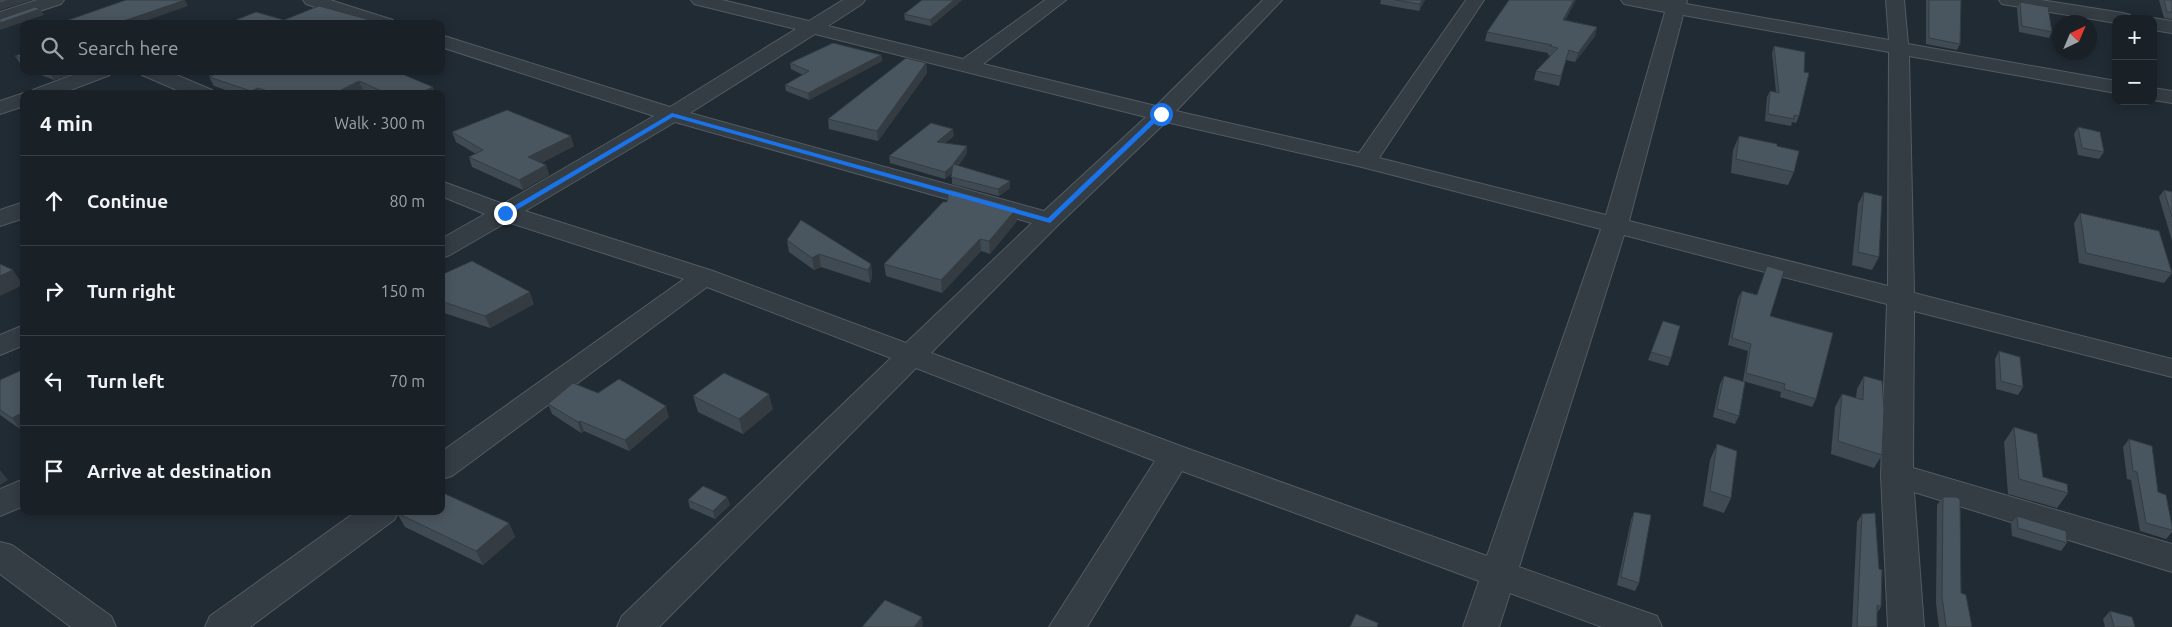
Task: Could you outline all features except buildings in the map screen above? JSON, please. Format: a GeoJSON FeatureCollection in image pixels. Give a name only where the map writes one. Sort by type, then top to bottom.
{"type":"FeatureCollection","features":[{"type":"Feature","properties":{"kind":"street"},"geometry":{"type":"LineString","coordinates":[[0,18],[56,0]]}},
{"type":"Feature","properties":{"kind":"street"},"geometry":{"type":"LineString","coordinates":[[312,0],[374,20]]}},
{"type":"Feature","properties":{"kind":"street"},"geometry":{"type":"LineString","coordinates":[[700,0],[1161,114],[1365,161],[2172,368]]}},
{"type":"Feature","properties":{"kind":"street"},"geometry":{"type":"LineString","coordinates":[[445,248],[672,115],[856,0]]}},
{"type":"Feature","properties":{"kind":"street"},"geometry":{"type":"LineString","coordinates":[[967,66],[1056,0]]}},
{"type":"Feature","properties":{"kind":"street"},"geometry":{"type":"LineString","coordinates":[[635,627],[1050,220],[1161,114],[1273,0]]}},
{"type":"Feature","properties":{"kind":"street"},"geometry":{"type":"LineString","coordinates":[[1365,161],[1475,0]]}},
{"type":"Feature","properties":{"kind":"street"},"geometry":{"type":"LineString","coordinates":[[1630,0],[1677,4],[1899,48],[2112,86]]}},
{"type":"Feature","properties":{"kind":"street"},"geometry":{"type":"LineString","coordinates":[[1895,0],[1899,48],[1901,298],[1897,475],[1906,627]]}},
{"type":"Feature","properties":{"kind":"street"},"geometry":{"type":"LineString","coordinates":[[2008,0],[2112,17]]}},
{"type":"Feature","properties":{"kind":"street"},"geometry":{"type":"LineString","coordinates":[[1481,627],[1615,225],[1677,4]]}},
{"type":"Feature","properties":{"kind":"street"},"geometry":{"type":"LineString","coordinates":[[0,22],[20,29]]}},
{"type":"Feature","properties":{"kind":"street"},"geometry":{"type":"LineString","coordinates":[[2157,25],[2172,27]]}},
{"type":"Feature","properties":{"kind":"street"},"geometry":{"type":"LineString","coordinates":[[445,42],[672,115],[1050,220]]}},
{"type":"Feature","properties":{"kind":"street"},"geometry":{"type":"LineString","coordinates":[[51,90],[92,75]]}},
{"type":"Feature","properties":{"kind":"street"},"geometry":{"type":"LineString","coordinates":[[159,75],[195,90]]}},
{"type":"Feature","properties":{"kind":"street"},"geometry":{"type":"LineString","coordinates":[[2157,95],[2172,98]]}},
{"type":"Feature","properties":{"kind":"street"},"geometry":{"type":"LineString","coordinates":[[0,108],[20,100]]}},
{"type":"Feature","properties":{"kind":"street"},"geometry":{"type":"LineString","coordinates":[[445,190],[505,213],[704,277],[1175,456],[1644,627]]}},
{"type":"Feature","properties":{"kind":"street"},"geometry":{"type":"LineString","coordinates":[[0,219],[20,211]]}},
{"type":"Feature","properties":{"kind":"street"},"geometry":{"type":"LineString","coordinates":[[445,465],[704,277]]}},
{"type":"Feature","properties":{"kind":"street"},"geometry":{"type":"LineString","coordinates":[[0,346],[20,336]]}},
{"type":"Feature","properties":{"kind":"street"},"geometry":{"type":"LineString","coordinates":[[1067,627],[1175,456]]}},
{"type":"Feature","properties":{"kind":"street"},"geometry":{"type":"LineString","coordinates":[[1897,475],[2172,558]]}},
{"type":"Feature","properties":{"kind":"street"},"geometry":{"type":"LineString","coordinates":[[0,504],[20,492]]}},
{"type":"Feature","properties":{"kind":"street"},"geometry":{"type":"LineString","coordinates":[[223,627],[377,515]]}},
{"type":"Feature","properties":{"kind":"street"},"geometry":{"type":"LineString","coordinates":[[0,555],[98,627]]}},
{"type":"Feature","properties":{"kind":"route"},"geometry":{"type":"LineString","coordinates":[[505,213],[672,115],[1050,220],[1161,114]]}}]}
